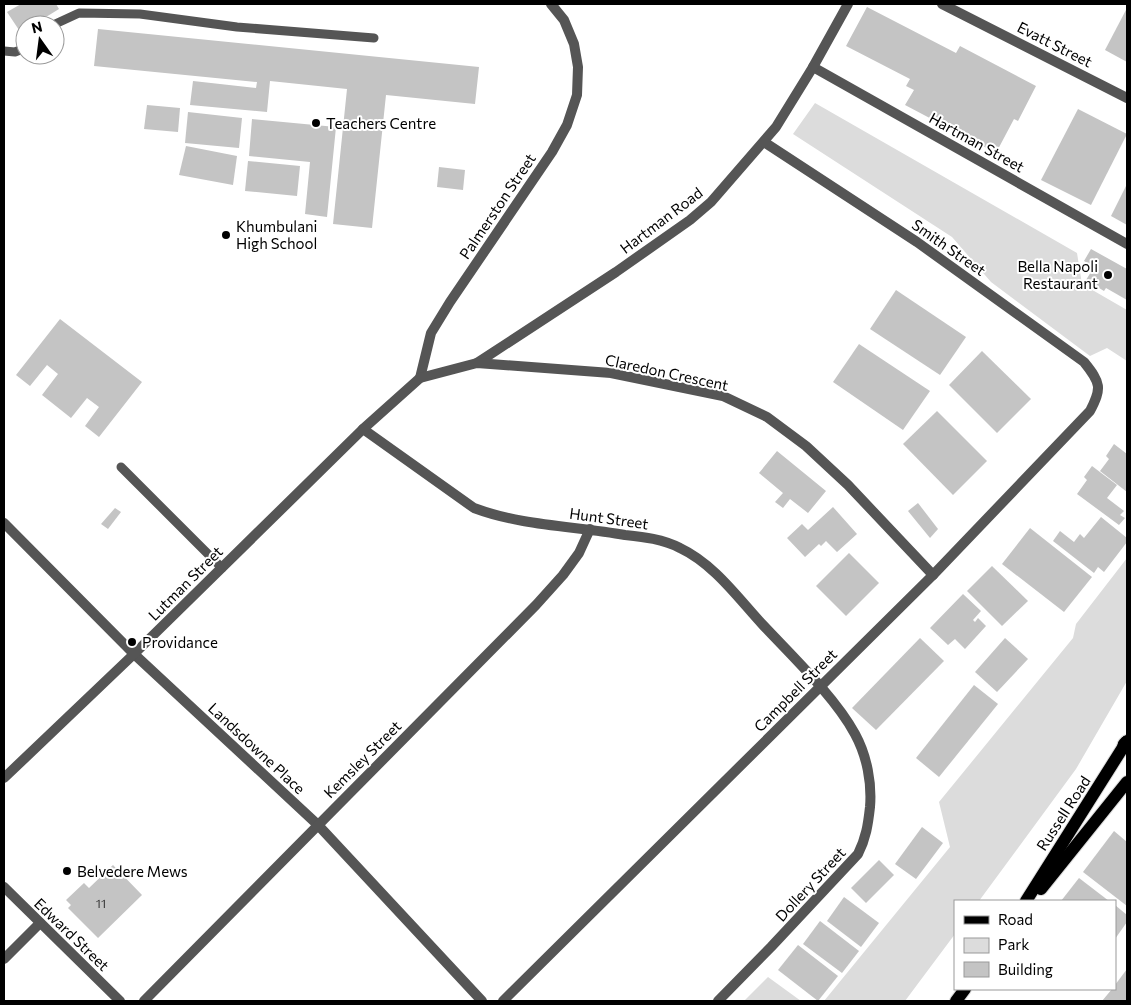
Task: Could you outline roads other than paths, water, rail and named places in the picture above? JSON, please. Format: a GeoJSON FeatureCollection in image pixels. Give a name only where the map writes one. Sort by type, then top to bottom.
{"type":"FeatureCollection","features":[{"type":"Feature","properties":{"kind":"main road","name":"Russell Road"},"geometry":{"type":"LineString","coordinates":[[1027,900],[1126,743]]}},
{"type":"Feature","properties":{"kind":"main road","name":"Russell Road"},"geometry":{"type":"LineString","coordinates":[[1033,900],[1127,782]]}},
{"type":"Feature","properties":{"kind":"main road"},"geometry":{"type":"LineString","coordinates":[[956,1001],[964,990]]}},
{"type":"Feature","properties":{"kind":"street","name":"Palmerston Street"},"geometry":{"type":"LineString","coordinates":[[420,378],[432,333],[450,302],[552,152],[567,125],[577,95],[578,67],[574,44],[564,20],[551,4]]}},
{"type":"Feature","properties":{"kind":"street","name":"Hartman Road"},"geometry":{"type":"LineString","coordinates":[[477,363],[608,277],[690,220],[712,202],[776,127],[813,67],[848,4]]}},
{"type":"Feature","properties":{"kind":"street","name":"Evatt Street"},"geometry":{"type":"LineString","coordinates":[[942,4],[1127,98]]}},
{"type":"Feature","properties":{"kind":"street","name":"Hartman Street"},"geometry":{"type":"LineString","coordinates":[[813,67],[1127,244]]}},
{"type":"Feature","properties":{"kind":"street","name":"Smith Street"},"geometry":{"type":"LineString","coordinates":[[764,142],[917,242],[1084,362],[1095,376],[1099,393]]}},
{"type":"Feature","properties":{"kind":"street","name":"Claredon Crescent"},"geometry":{"type":"LineString","coordinates":[[420,378],[477,363],[611,373],[723,396],[767,417],[806,446],[848,485],[933,575]]}},
{"type":"Feature","properties":{"kind":"street","name":"Lutman Street"},"geometry":{"type":"LineString","coordinates":[[4,778],[134,654],[363,429],[420,378]]}},
{"type":"Feature","properties":{"kind":"street","name":"Campbell Street"},"geometry":{"type":"LineString","coordinates":[[503,1001],[933,575],[1090,411],[1099,393]]}},
{"type":"Feature","properties":{"kind":"street","name":"Hunt Street"},"geometry":{"type":"LineString","coordinates":[[363,429],[474,508],[494,516],[530,523],[590,529],[658,540],[681,548],[710,568],[820,686]]}},
{"type":"Feature","properties":{"kind":"street","name":"Landsdowne Place"},"geometry":{"type":"LineString","coordinates":[[4,523],[134,654],[318,825],[482,1001]]}},
{"type":"Feature","properties":{"kind":"street","name":"Kemsley Street"},"geometry":{"type":"LineString","coordinates":[[144,1001],[536,605],[563,575],[579,553],[590,529]]}},
{"type":"Feature","properties":{"kind":"street","name":"Dollery Street"},"geometry":{"type":"LineString","coordinates":[[718,1001],[772,947],[858,854],[866,839],[871,797],[864,755],[848,722],[820,686]]}},
{"type":"Feature","properties":{"kind":"street","name":"Edward Street"},"geometry":{"type":"LineString","coordinates":[[4,887],[120,1001]]}},
{"type":"Feature","properties":{"kind":"street"},"geometry":{"type":"LineString","coordinates":[[4,959],[40,923]]}},
{"type":"Feature","properties":{"kind":"lane"},"geometry":{"type":"LineString","coordinates":[[65,20],[80,13],[140,14],[237,27],[374,38]]}},
{"type":"Feature","properties":{"kind":"lane"},"geometry":{"type":"LineString","coordinates":[[120,467],[222,568]]}},
{"type":"Feature","properties":{"kind":"place","name":"Teachers Centre"},"geometry":{"type":"Point","coordinates":[316,123]}},
{"type":"Feature","properties":{"kind":"place","name":"Khumbulani High School"},"geometry":{"type":"Point","coordinates":[226,235]}},
{"type":"Feature","properties":{"kind":"place","name":"Bella Napoli Restaurant"},"geometry":{"type":"Point","coordinates":[1108,275]}},
{"type":"Feature","properties":{"kind":"place","name":"Providance"},"geometry":{"type":"Point","coordinates":[132,642]}},
{"type":"Feature","properties":{"kind":"place","name":"Belvedere Mews"},"geometry":{"type":"Point","coordinates":[67,871]}}]}
